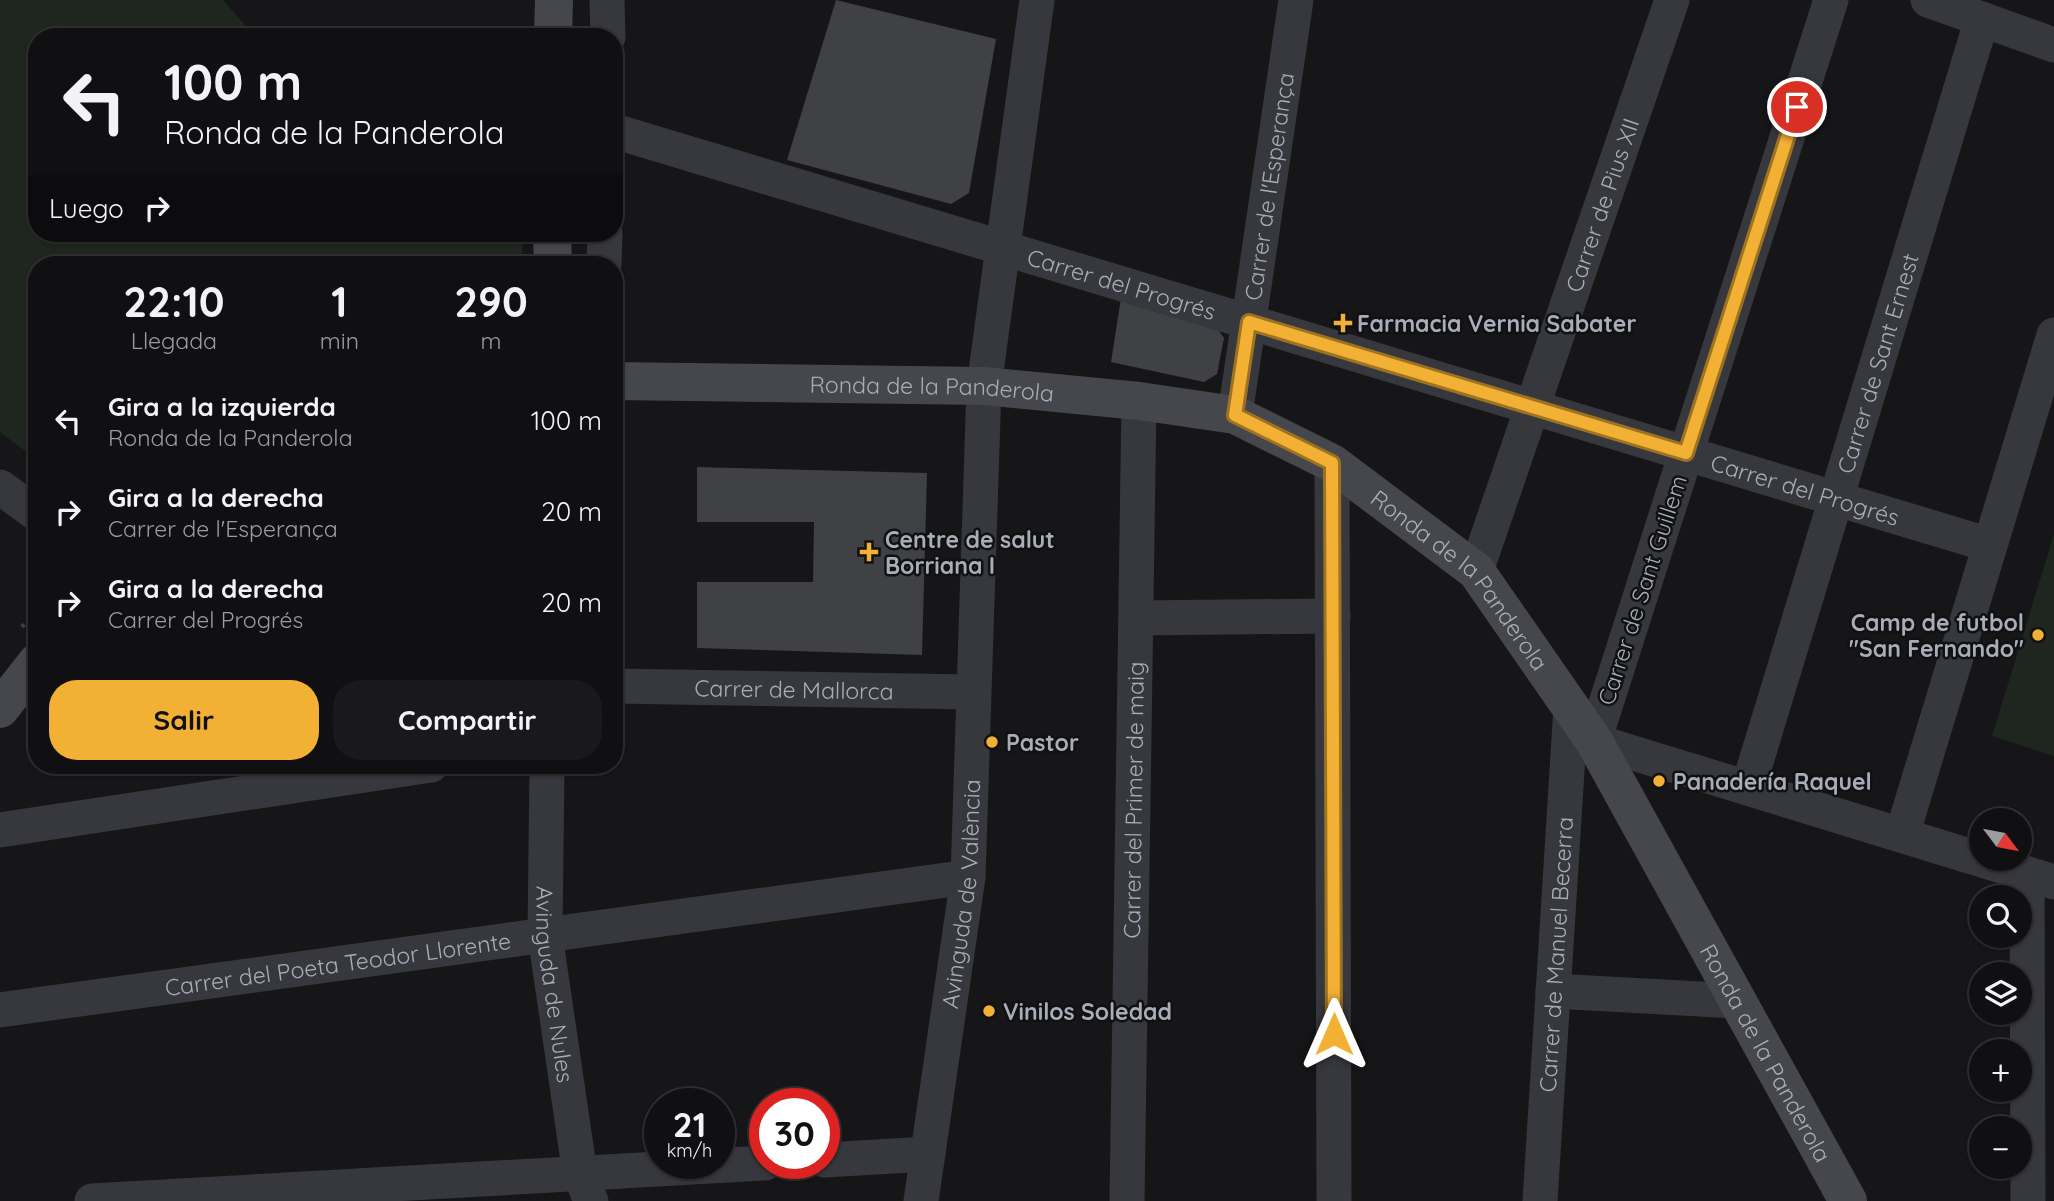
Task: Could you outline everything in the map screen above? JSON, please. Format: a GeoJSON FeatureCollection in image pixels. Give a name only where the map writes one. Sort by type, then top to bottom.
{"type":"FeatureCollection","features":[{"type":"Feature","properties":{"kind":"street"},"geometry":{"type":"LineString","coordinates":[[553,28],[554,0]]}},
{"type":"Feature","properties":{"kind":"street"},"geometry":{"type":"LineString","coordinates":[[607,0],[608,28]]}},
{"type":"Feature","properties":{"kind":"street","name":"Avinguda de València"},"geometry":{"type":"LineString","coordinates":[[921,1201],[968,877],[984,386],[1037,0]]}},
{"type":"Feature","properties":{"kind":"street","name":"Carrer de l'Esperança"},"geometry":{"type":"LineString","coordinates":[[1235,415],[1296,0]]}},
{"type":"Feature","properties":{"kind":"street","name":"Carrer de Pius XII"},"geometry":{"type":"LineString","coordinates":[[1476,571],[1672,0]]}},
{"type":"Feature","properties":{"kind":"street","name":"Carrer de Sant Guillem"},"geometry":{"type":"LineString","coordinates":[[1594,741],[1831,0]]}},
{"type":"Feature","properties":{"kind":"street"},"geometry":{"type":"LineString","coordinates":[[1928,0],[2054,45]]}},
{"type":"Feature","properties":{"kind":"street","name":"Carrer de Sant Ernest"},"geometry":{"type":"LineString","coordinates":[[1748,788],[1982,19]]}},
{"type":"Feature","properties":{"kind":"street","name":"Carrer del Progrés"},"geometry":{"type":"LineString","coordinates":[[623,134],[1990,545]]}},
{"type":"Feature","properties":{"kind":"street"},"geometry":{"type":"LineString","coordinates":[[1902,835],[2054,335]]}},
{"type":"Feature","properties":{"kind":"street","name":"Ronda de la Panderola"},"geometry":{"type":"LineString","coordinates":[[623,381],[984,386],[1139,401],[1235,415],[1332,463],[1476,571],[1594,741],[1848,1201]]}},
{"type":"Feature","properties":{"kind":"street","name":"Carrer del Primer de maig"},"geometry":{"type":"LineString","coordinates":[[1127,1201],[1139,401]]}},
{"type":"Feature","properties":{"kind":"street"},"geometry":{"type":"LineString","coordinates":[[1332,463],[1334,1201]]}},
{"type":"Feature","properties":{"kind":"street"},"geometry":{"type":"LineString","coordinates":[[0,487],[28,507]]}},
{"type":"Feature","properties":{"kind":"street"},"geometry":{"type":"LineString","coordinates":[[1136,618],[1333,616]]}},
{"type":"Feature","properties":{"kind":"street"},"geometry":{"type":"LineString","coordinates":[[0,709],[28,673]]}},
{"type":"Feature","properties":{"kind":"street","name":"Carrer de Mallorca"},"geometry":{"type":"LineString","coordinates":[[623,686],[973,692]]}},
{"type":"Feature","properties":{"kind":"street","name":"Carrer de Manuel Becerra"},"geometry":{"type":"LineString","coordinates":[[1540,1201],[1571,707]]}},
{"type":"Feature","properties":{"kind":"street"},"geometry":{"type":"LineString","coordinates":[[1594,741],[2040,878],[2028,1201]]}},
{"type":"Feature","properties":{"kind":"street"},"geometry":{"type":"LineString","coordinates":[[0,830],[370,774]]}},
{"type":"Feature","properties":{"kind":"street","name":"Avinguda de Nules"},"geometry":{"type":"LineString","coordinates":[[547,774],[545,935],[585,1187]]}},
{"type":"Feature","properties":{"kind":"street","name":"Carrer del Poeta Teodor Llorente"},"geometry":{"type":"LineString","coordinates":[[0,1010],[968,877]]}},
{"type":"Feature","properties":{"kind":"street"},"geometry":{"type":"LineString","coordinates":[[1553,990],[1737,1000]]}},
{"type":"Feature","properties":{"kind":"street"},"geometry":{"type":"LineString","coordinates":[[840,1159],[928,1154]]}},
{"type":"Feature","properties":{"kind":"street"},"geometry":{"type":"LineString","coordinates":[[92,1201],[585,1187],[749,1165]]}},
{"type":"Feature","properties":{"kind":"shaded area"},"geometry":{"type":"Polygon","coordinates":[[[0,0],[223,0],[248,28],[28,28],[28,242],[522,242],[522,256],[28,256],[28,453],[0,432],[0,0]]]}},
{"type":"Feature","properties":{"kind":"shaded area","name":"Camp de futbol \"San Fernando\""},"geometry":{"type":"Polygon","coordinates":[[[2054,534],[2054,756],[1992,736],[2054,534]]]}},
{"type":"Feature","properties":{"kind":"building"},"geometry":{"type":"Polygon","coordinates":[[[836,0],[996,39],[969,193],[951,204],[787,160],[836,0]]]}},
{"type":"Feature","properties":{"kind":"building"},"geometry":{"type":"Polygon","coordinates":[[[1121,298],[1217,328],[1224,338],[1217,374],[1204,382],[1111,362],[1121,298]]]}},
{"type":"Feature","properties":{"kind":"building","name":"Centre de salut Borriana I"},"geometry":{"type":"Polygon","coordinates":[[[697,467],[927,473],[922,655],[697,648],[697,582],[813,582],[814,522],[697,522],[697,467]]]}},
{"type":"Feature","properties":{"kind":"place","name":"Farmacia Vernia Sabater"},"geometry":{"type":"Point","coordinates":[1343,323]}},
{"type":"Feature","properties":{"kind":"place","name":"Centre de salut Borriana I"},"geometry":{"type":"Point","coordinates":[869,552]}},
{"type":"Feature","properties":{"kind":"place","name":"Camp de futbol \"San Fernando\""},"geometry":{"type":"Point","coordinates":[2038,635]}},
{"type":"Feature","properties":{"kind":"place","name":"Pastor"},"geometry":{"type":"Point","coordinates":[992,742]}},
{"type":"Feature","properties":{"kind":"place","name":"Panadería Raquel"},"geometry":{"type":"Point","coordinates":[1659,781]}},
{"type":"Feature","properties":{"kind":"place","name":"Vinilos Soledad"},"geometry":{"type":"Point","coordinates":[989,1011]}},
{"type":"Feature","properties":{"kind":"route"},"geometry":{"type":"LineString","coordinates":[[1334,1034],[1332,463],[1235,415],[1249,322],[1686,453],[1797,107]]}}]}
